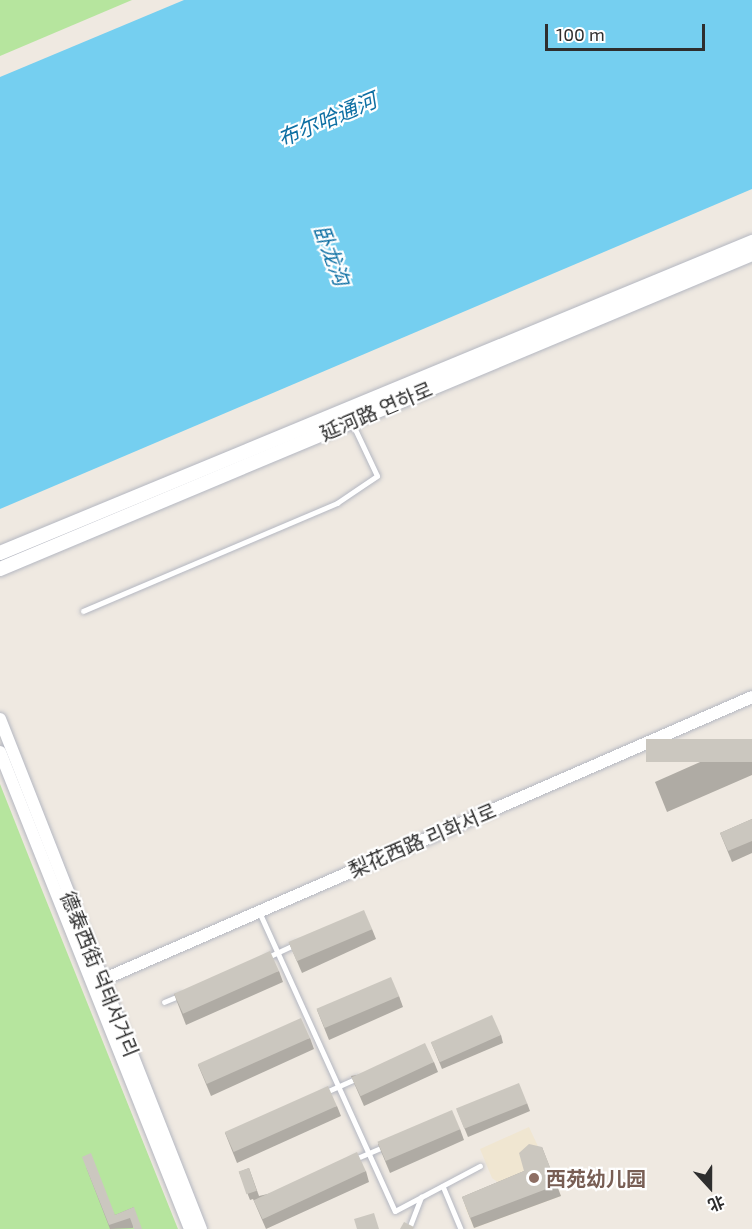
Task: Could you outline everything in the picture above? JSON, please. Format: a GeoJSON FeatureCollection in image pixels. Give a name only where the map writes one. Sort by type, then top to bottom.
{"type":"FeatureCollection","features":[{"type":"Feature","properties":{"kind":"main road","name":"延河路 연하로"},"geometry":{"type":"LineString","coordinates":[[0,554],[752,242]]}},
{"type":"Feature","properties":{"kind":"main road","name":"延河路 연하로"},"geometry":{"type":"LineString","coordinates":[[0,569],[752,254]]}},
{"type":"Feature","properties":{"kind":"street","name":"梨花西路 리화서로"},"geometry":{"type":"LineString","coordinates":[[97,982],[752,697]]}},
{"type":"Feature","properties":{"kind":"street","name":"德泰西街 덕태서거리"},"geometry":{"type":"LineString","coordinates":[[0,719],[190,1229]]}},
{"type":"Feature","properties":{"kind":"street","name":"德泰西街 덕태서거리"},"geometry":{"type":"LineString","coordinates":[[0,752],[201,1229]]}},
{"type":"Feature","properties":{"kind":"lane"},"geometry":{"type":"LineString","coordinates":[[83,611],[337,503],[377,476],[351,421]]}},
{"type":"Feature","properties":{"kind":"lane"},"geometry":{"type":"LineString","coordinates":[[259,910],[395,1211],[480,1166]]}},
{"type":"Feature","properties":{"kind":"lane"},"geometry":{"type":"LineString","coordinates":[[257,961],[299,943]]}},
{"type":"Feature","properties":{"kind":"lane"},"geometry":{"type":"LineString","coordinates":[[165,1002],[185,993]]}},
{"type":"Feature","properties":{"kind":"lane"},"geometry":{"type":"LineString","coordinates":[[318,1096],[360,1077]]}},
{"type":"Feature","properties":{"kind":"lane"},"geometry":{"type":"LineString","coordinates":[[348,1162],[390,1144]]}},
{"type":"Feature","properties":{"kind":"lane"},"geometry":{"type":"LineString","coordinates":[[443,1186],[461,1229]]}},
{"type":"Feature","properties":{"kind":"lane"},"geometry":{"type":"LineString","coordinates":[[410,1226],[421,1197]]}},
{"type":"Feature","properties":{"kind":"shaded area","name":"西苑幼儿园"},"geometry":{"type":"Polygon","coordinates":[[[529,1127],[561,1196],[474,1228],[465,1207],[499,1183],[492,1178],[480,1149],[529,1127]]]}},
{"type":"Feature","properties":{"kind":"green space"},"geometry":{"type":"Polygon","coordinates":[[[0,0],[132,0],[0,56],[0,0]]]}},
{"type":"Feature","properties":{"kind":"green space"},"geometry":{"type":"Polygon","coordinates":[[[0,784],[40,885],[178,1229],[0,1229],[0,784]]]}},
{"type":"Feature","properties":{"kind":"water"},"geometry":{"type":"Polygon","coordinates":[[[184,0],[752,0],[752,189],[0,509],[0,77],[184,0]]]}},
{"type":"Feature","properties":{"kind":"building"},"geometry":{"type":"Polygon","coordinates":[[[646,739],[752,739],[752,762],[646,762],[646,739]]]}},
{"type":"Feature","properties":{"kind":"building"},"geometry":{"type":"Polygon","coordinates":[[[752,819],[752,841],[728,851],[720,833],[752,819]]]}},
{"type":"Feature","properties":{"kind":"building"},"geometry":{"type":"Polygon","coordinates":[[[364,910],[372,929],[297,961],[289,942],[364,910]]]}},
{"type":"Feature","properties":{"kind":"building"},"geometry":{"type":"Polygon","coordinates":[[[270,951],[279,971],[183,1014],[174,994],[270,951]]]}},
{"type":"Feature","properties":{"kind":"building"},"geometry":{"type":"Polygon","coordinates":[[[391,977],[399,996],[325,1028],[316,1009],[391,977]]]}},
{"type":"Feature","properties":{"kind":"building"},"geometry":{"type":"Polygon","coordinates":[[[492,1015],[501,1035],[440,1062],[431,1042],[492,1015]]]}},
{"type":"Feature","properties":{"kind":"building"},"geometry":{"type":"Polygon","coordinates":[[[301,1018],[310,1038],[207,1084],[198,1064],[301,1018]]]}},
{"type":"Feature","properties":{"kind":"building"},"geometry":{"type":"Polygon","coordinates":[[[425,1043],[434,1062],[360,1096],[352,1077],[425,1043]]]}},
{"type":"Feature","properties":{"kind":"building"},"geometry":{"type":"Polygon","coordinates":[[[519,1083],[527,1103],[464,1129],[456,1108],[519,1083]]]}},
{"type":"Feature","properties":{"kind":"building"},"geometry":{"type":"Polygon","coordinates":[[[328,1086],[337,1106],[234,1152],[225,1132],[328,1086]]]}},
{"type":"Feature","properties":{"kind":"building"},"geometry":{"type":"Polygon","coordinates":[[[452,1110],[460,1129],[386,1161],[377,1142],[452,1110]]]}},
{"type":"Feature","properties":{"kind":"building"},"geometry":{"type":"Polygon","coordinates":[[[529,1144],[542,1147],[557,1185],[470,1218],[462,1197],[524,1171],[519,1153],[529,1144]]]}},
{"type":"Feature","properties":{"kind":"building"},"geometry":{"type":"Polygon","coordinates":[[[357,1152],[366,1171],[263,1219],[254,1200],[357,1152]]]}},
{"type":"Feature","properties":{"kind":"building"},"geometry":{"type":"Polygon","coordinates":[[[91,1153],[115,1215],[134,1207],[142,1229],[134,1229],[130,1218],[109,1225],[82,1157],[91,1153]]]}},
{"type":"Feature","properties":{"kind":"building"},"geometry":{"type":"Polygon","coordinates":[[[249,1168],[257,1191],[246,1194],[239,1172],[249,1168]]]}},
{"type":"Feature","properties":{"kind":"building"},"geometry":{"type":"Polygon","coordinates":[[[374,1213],[379,1229],[357,1229],[354,1219],[374,1213]]]}},
{"type":"Feature","properties":{"kind":"building"},"geometry":{"type":"Polygon","coordinates":[[[404,1222],[414,1227],[413,1229],[400,1229],[404,1222]]]}},
{"type":"Feature","properties":{"kind":"place","name":"西苑幼儿园"},"geometry":{"type":"Point","coordinates":[534,1178]}},
{"type":"Feature","properties":{"kind":"water label","name":"布尔哈通河"},"geometry":{"type":"Point","coordinates":[327,119]}},
{"type":"Feature","properties":{"kind":"water label","name":"卧龙沟"},"geometry":{"type":"Point","coordinates":[332,255]}}]}
